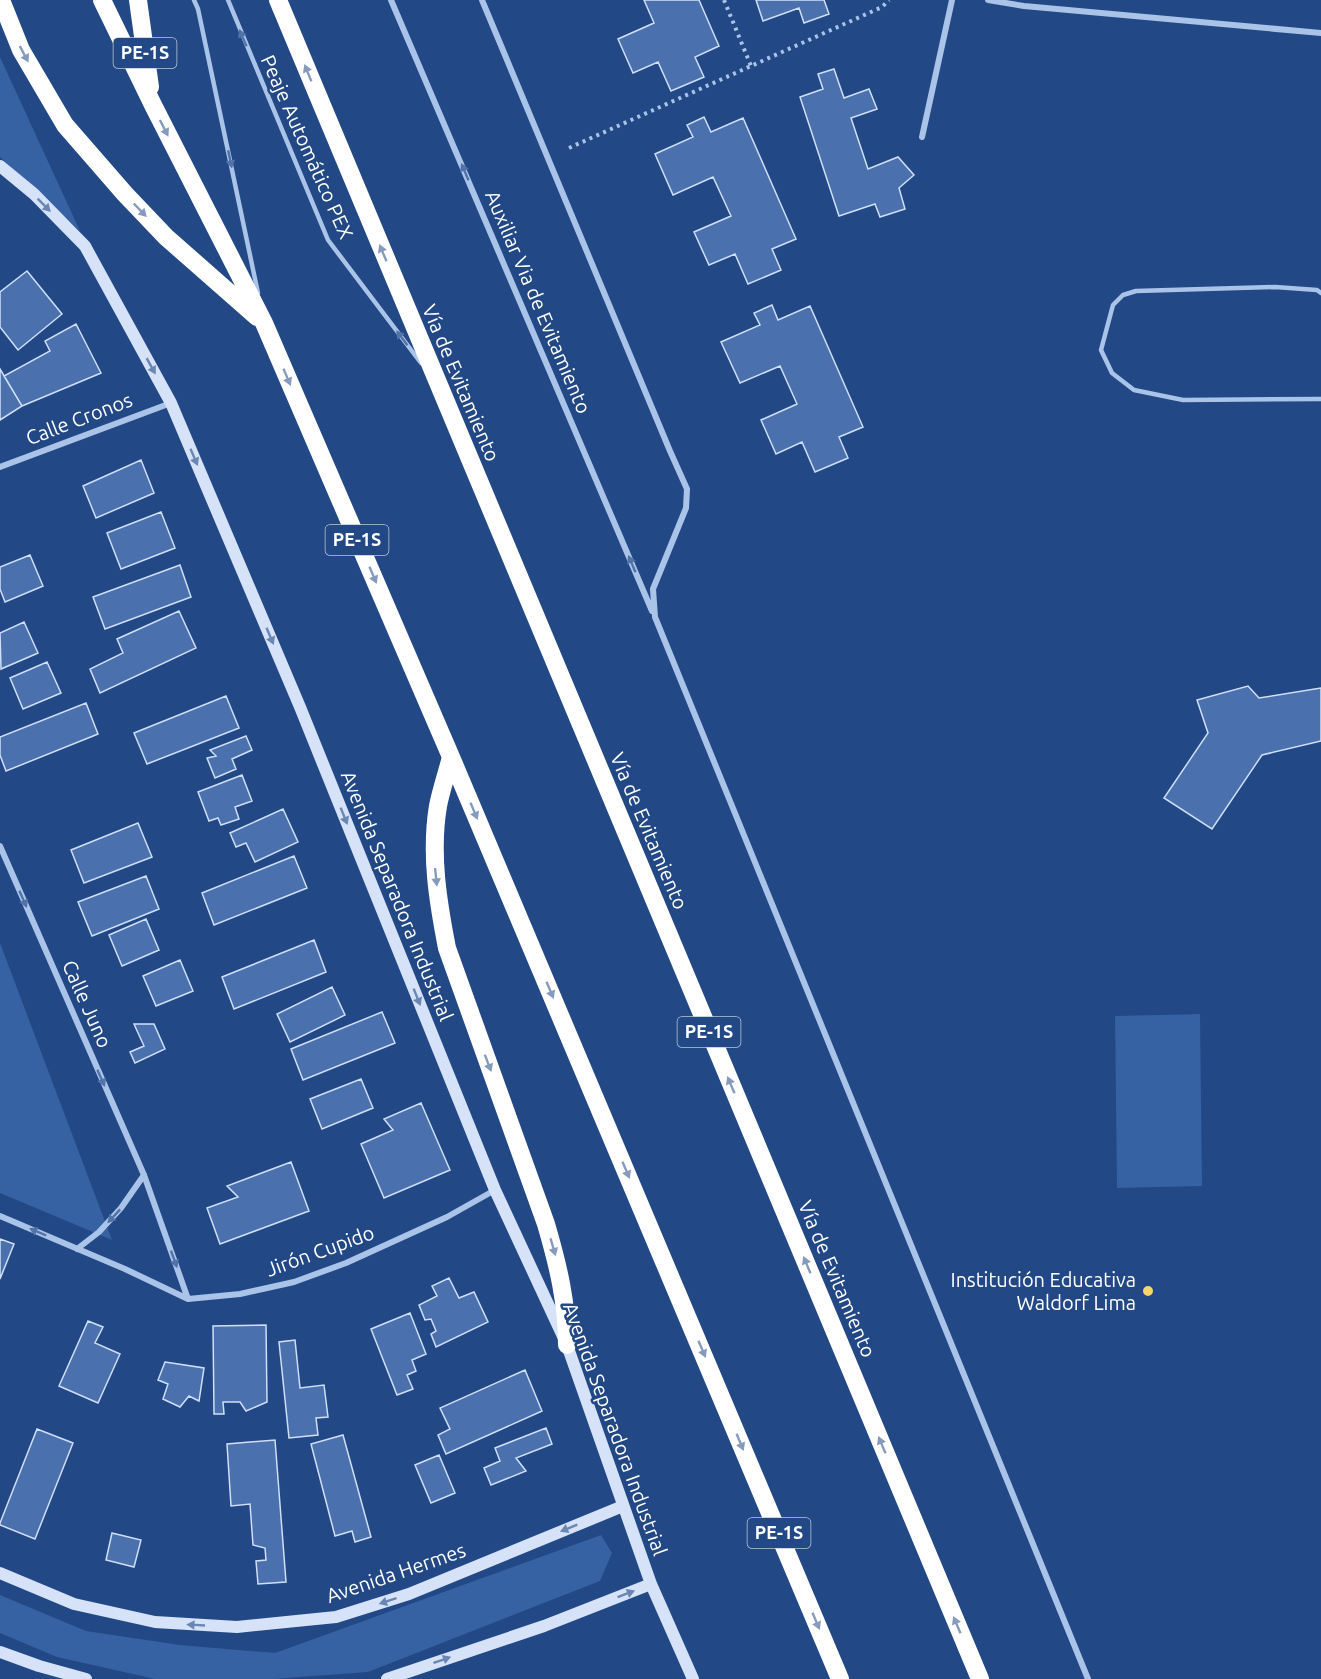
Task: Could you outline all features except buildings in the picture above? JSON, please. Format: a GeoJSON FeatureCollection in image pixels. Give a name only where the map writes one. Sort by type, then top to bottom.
{"type":"FeatureCollection","features":[{"type":"Feature","properties":{"kind":"highway","name":"PE-1S"},"geometry":{"type":"LineString","coordinates":[[1,0],[21,50],[65,125],[166,237],[264,323]]}},
{"type":"Feature","properties":{"kind":"highway","name":"PE-1S"},"geometry":{"type":"LineString","coordinates":[[102,0],[264,323],[451,757],[840,1679]]}},
{"type":"Feature","properties":{"kind":"highway","name":"PE-1S"},"geometry":{"type":"LineString","coordinates":[[138,0],[153,105]]}},
{"type":"Feature","properties":{"kind":"highway","name":"Vía de Evitamiento"},"geometry":{"type":"LineString","coordinates":[[278,0],[980,1679]]}},
{"type":"Feature","properties":{"kind":"highway"},"geometry":{"type":"LineString","coordinates":[[451,757],[438,806],[435,840],[435,870],[440,913],[447,948],[546,1224],[565,1302],[567,1345]]}},
{"type":"Feature","properties":{"kind":"street","name":"Auxiliar Via de Evitamiento"},"geometry":{"type":"LineString","coordinates":[[391,0],[655,617]]}},
{"type":"Feature","properties":{"kind":"street"},"geometry":{"type":"LineString","coordinates":[[482,0],[687,489],[686,508],[652,589],[655,617],[1088,1679]]}},
{"type":"Feature","properties":{"kind":"street"},"geometry":{"type":"LineString","coordinates":[[922,137],[952,0]]}},
{"type":"Feature","properties":{"kind":"street"},"geometry":{"type":"LineString","coordinates":[[988,0],[1024,6],[1321,33]]}},
{"type":"Feature","properties":{"kind":"street","name":"Avenida Separadora Industrial"},"geometry":{"type":"LineString","coordinates":[[0,166],[34,194],[85,246],[171,403],[300,706],[495,1190],[567,1345],[651,1584],[693,1679]]}},
{"type":"Feature","properties":{"kind":"street","name":"Calle Cronos"},"geometry":{"type":"LineString","coordinates":[[0,467],[171,403]]}},
{"type":"Feature","properties":{"kind":"street","name":"Calle Juno"},"geometry":{"type":"LineString","coordinates":[[0,846],[144,1176],[188,1299]]}},
{"type":"Feature","properties":{"kind":"street"},"geometry":{"type":"LineString","coordinates":[[77,1249],[99,1232],[121,1208],[144,1176]]}},
{"type":"Feature","properties":{"kind":"street","name":"Jirón Cupido"},"geometry":{"type":"LineString","coordinates":[[0,1216],[188,1299],[240,1294],[294,1282],[345,1263],[447,1217],[495,1190]]}},
{"type":"Feature","properties":{"kind":"street","name":"Avenida Hermes"},"geometry":{"type":"LineString","coordinates":[[0,1573],[74,1604],[155,1622],[237,1627],[336,1617],[409,1594],[623,1506]]}},
{"type":"Feature","properties":{"kind":"street"},"geometry":{"type":"LineString","coordinates":[[387,1679],[544,1626],[651,1584]]}},
{"type":"Feature","properties":{"kind":"street"},"geometry":{"type":"LineString","coordinates":[[0,1652],[86,1679]]}},
{"type":"Feature","properties":{"kind":"lane"},"geometry":{"type":"LineString","coordinates":[[194,0],[264,323]]}},
{"type":"Feature","properties":{"kind":"lane","name":"Peaje Automático PEX"},"geometry":{"type":"LineString","coordinates":[[228,0],[328,240],[438,384]]}},
{"type":"Feature","properties":{"kind":"lane"},"geometry":{"type":"LineString","coordinates":[[1321,293],[1317,290],[1275,287],[1136,291],[1123,295],[1113,305],[1101,350],[1112,373],[1134,390],[1183,400],[1321,399]]}},
{"type":"Feature","properties":{"kind":"path"},"geometry":{"type":"LineString","coordinates":[[724,0],[751,66]]}},
{"type":"Feature","properties":{"kind":"path"},"geometry":{"type":"LineString","coordinates":[[879,0],[882,7]]}},
{"type":"Feature","properties":{"kind":"path"},"geometry":{"type":"LineString","coordinates":[[547,157],[882,7],[889,0]]}},
{"type":"Feature","properties":{"kind":"shaded area"},"geometry":{"type":"Polygon","coordinates":[[[0,57],[80,231],[0,157],[0,57]]]}},
{"type":"Feature","properties":{"kind":"shaded area"},"geometry":{"type":"Polygon","coordinates":[[[0,943],[112,1240],[0,1193],[0,943]]]}},
{"type":"Feature","properties":{"kind":"shaded area"},"geometry":{"type":"Polygon","coordinates":[[[1200,1014],[1202,1186],[1117,1188],[1115,1016],[1200,1014]]]}},
{"type":"Feature","properties":{"kind":"shaded area"},"geometry":{"type":"Polygon","coordinates":[[[601,1535],[612,1553],[600,1581],[368,1672],[273,1679],[155,1679],[57,1657],[0,1633],[0,1595],[86,1631],[180,1645],[275,1653],[601,1535]]]}},
{"type":"Feature","properties":{"kind":"place","name":"Institución Educativa Waldorf Lima"},"geometry":{"type":"Point","coordinates":[1148,1291]}}]}
